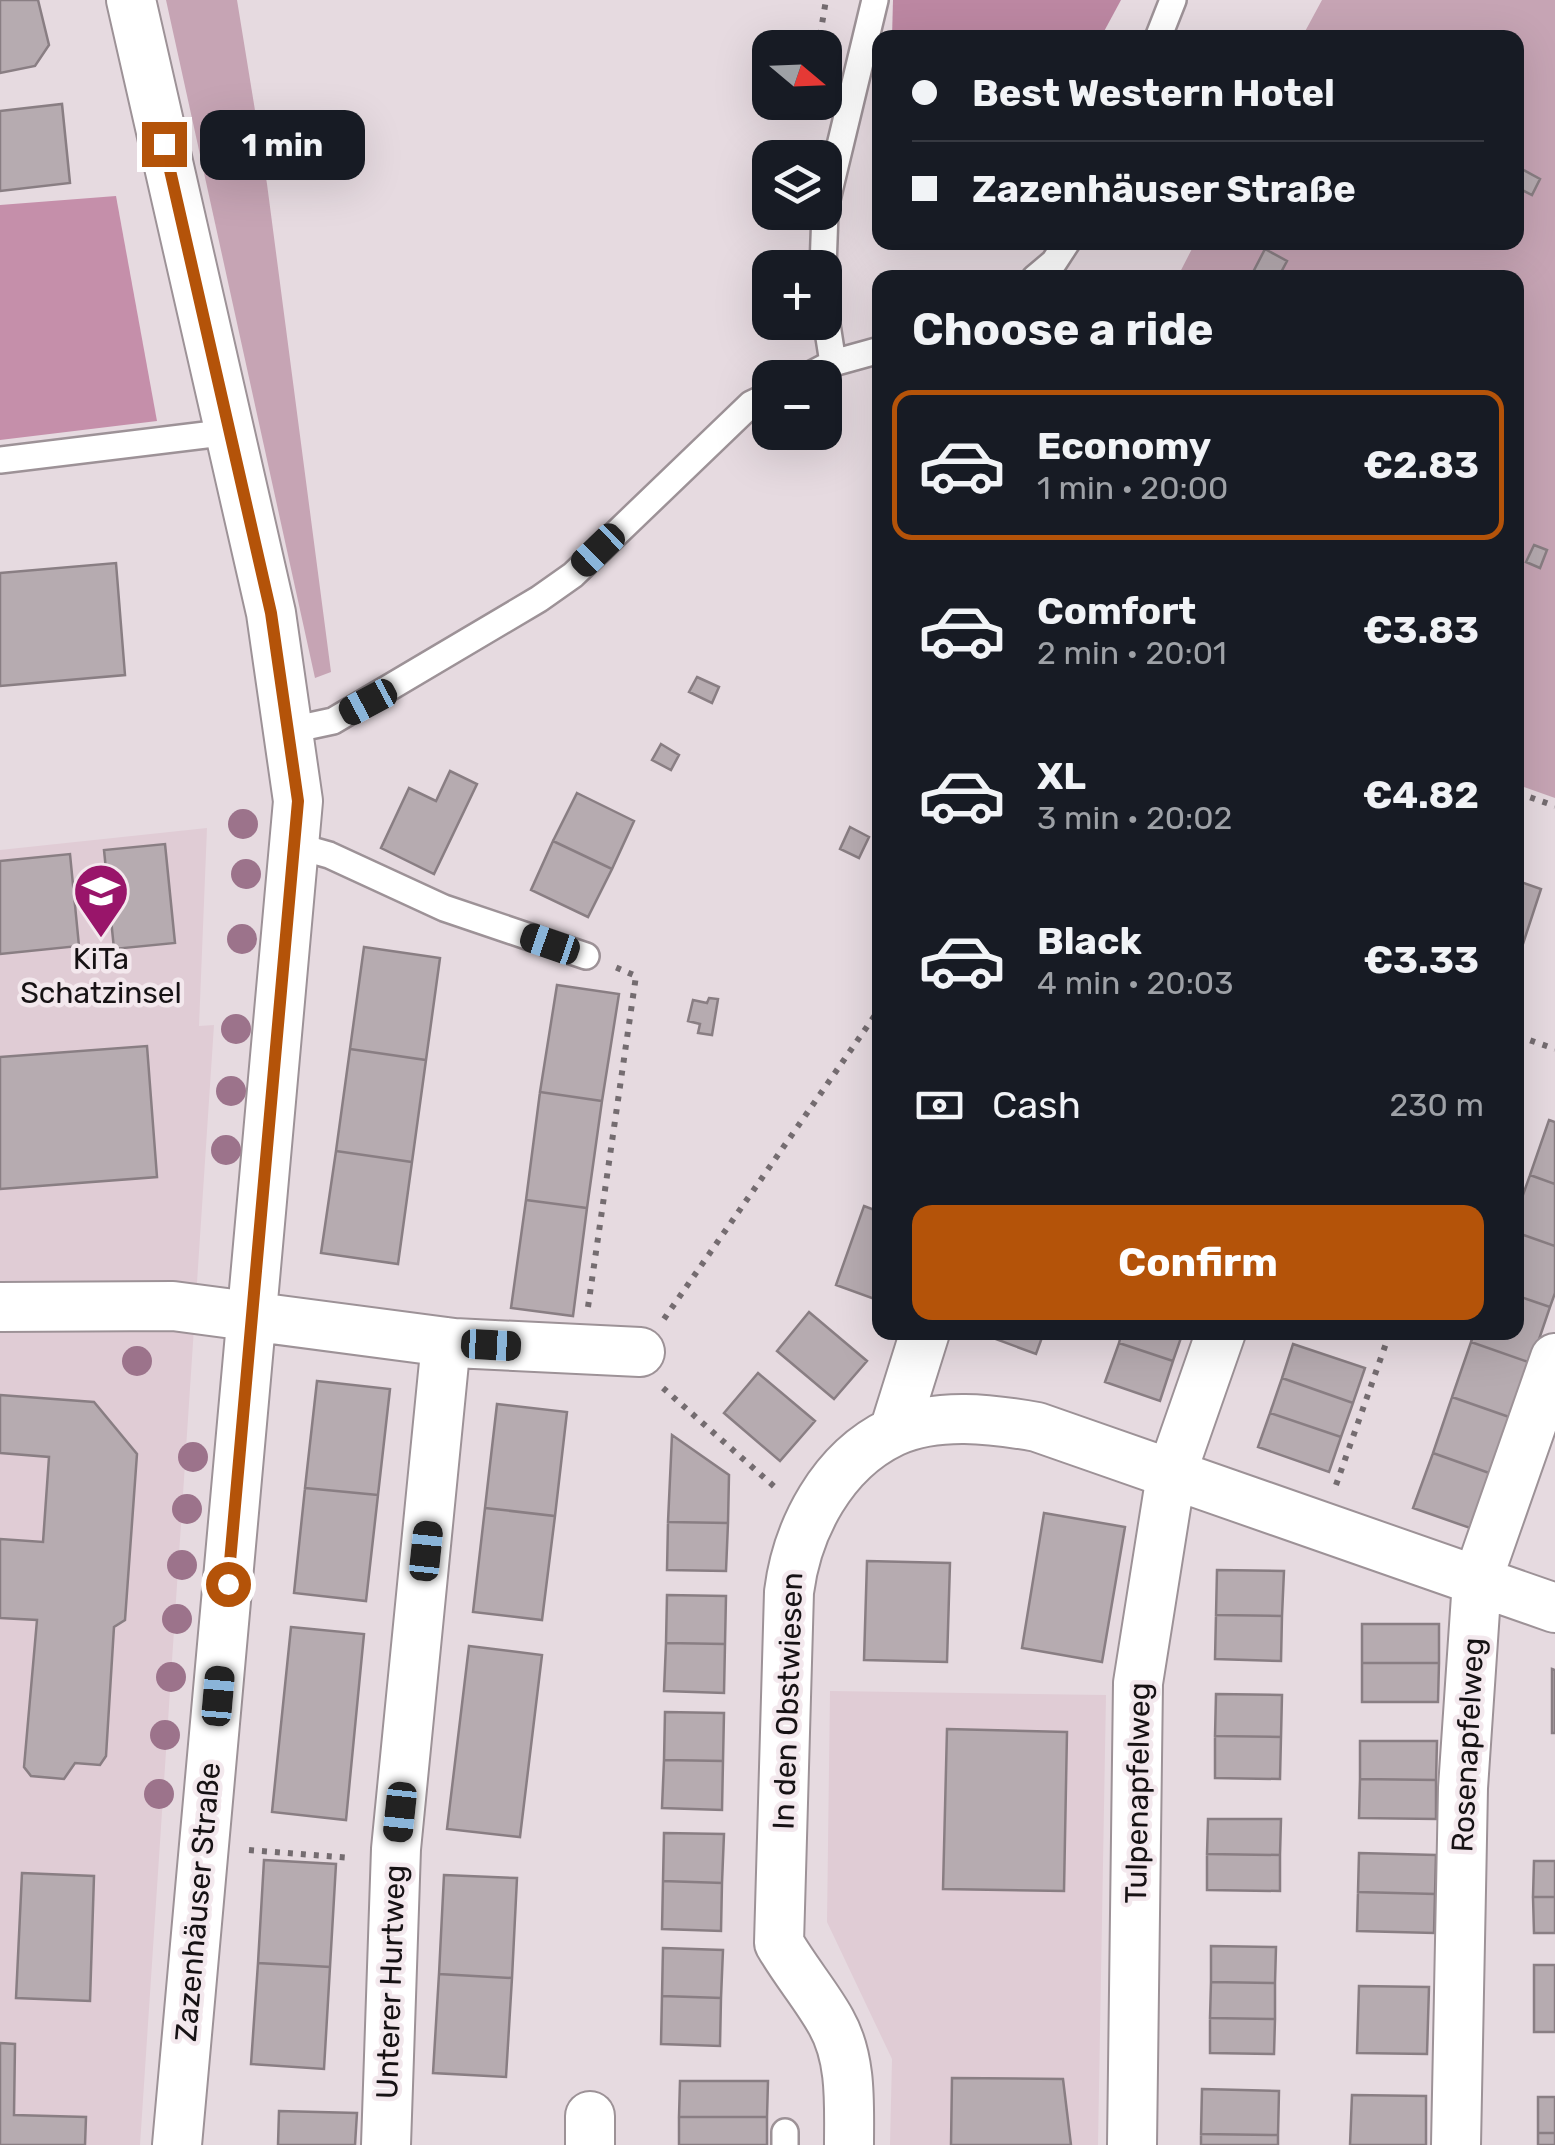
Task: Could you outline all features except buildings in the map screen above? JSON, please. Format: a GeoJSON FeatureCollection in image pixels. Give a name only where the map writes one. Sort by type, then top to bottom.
{"type":"FeatureCollection","features":[{"type":"Feature","properties":{"kind":"street","name":"Zazenhäuser Straße"},"geometry":{"type":"LineString","coordinates":[[131,0],[271,613],[291,730],[297,846],[178,2145]]}},
{"type":"Feature","properties":{"kind":"street"},"geometry":{"type":"LineString","coordinates":[[0,1307],[173,1306],[446,1342],[640,1352]]}},
{"type":"Feature","properties":{"kind":"street"},"geometry":{"type":"LineString","coordinates":[[894,1432],[923,1340]]}},
{"type":"Feature","properties":{"kind":"street","name":"Tulpenapfelweg"},"geometry":{"type":"LineString","coordinates":[[1132,2145],[1138,1682],[1171,1476],[1218,1340]]}},
{"type":"Feature","properties":{"kind":"street","name":"Unterer Hurtweg"},"geometry":{"type":"LineString","coordinates":[[386,2145],[395,1862],[446,1342]]}},
{"type":"Feature","properties":{"kind":"street","name":"Rosenapfelweg"},"geometry":{"type":"LineString","coordinates":[[1456,2145],[1463,1788],[1477,1581],[1555,1358]]}},
{"type":"Feature","properties":{"kind":"street","name":"In den Obstwiesen"},"geometry":{"type":"LineString","coordinates":[[849,2145],[846,2062],[832,2022],[801,1983],[779,1943],[789,1592],[794,1552],[809,1516],[854,1460],[894,1432],[990,1418],[1037,1428],[1555,1608]]}},
{"type":"Feature","properties":{"kind":"lane"},"geometry":{"type":"LineString","coordinates":[[839,140],[876,0]]}},
{"type":"Feature","properties":{"kind":"lane"},"geometry":{"type":"LineString","coordinates":[[1161,30],[1173,0]]}},
{"type":"Feature","properties":{"kind":"lane"},"geometry":{"type":"LineString","coordinates":[[842,361],[872,352]]}},
{"type":"Feature","properties":{"kind":"lane"},"geometry":{"type":"LineString","coordinates":[[291,730],[334,721],[573,575],[752,403]]}},
{"type":"Feature","properties":{"kind":"lane"},"geometry":{"type":"LineString","coordinates":[[0,460],[230,432]]}},
{"type":"Feature","properties":{"kind":"lane"},"geometry":{"type":"LineString","coordinates":[[297,846],[330,855],[444,908],[586,956]]}},
{"type":"Feature","properties":{"kind":"path"},"geometry":{"type":"LineString","coordinates":[[821,30],[826,0]]}},
{"type":"Feature","properties":{"kind":"path"},"geometry":{"type":"LineString","coordinates":[[1524,794],[1555,806]]}},
{"type":"Feature","properties":{"kind":"path"},"geometry":{"type":"LineString","coordinates":[[586,956],[636,976],[588,1309]]}},
{"type":"Feature","properties":{"kind":"path"},"geometry":{"type":"LineString","coordinates":[[809,1516],[668,1395],[640,1352],[872,1019]]}},
{"type":"Feature","properties":{"kind":"path"},"geometry":{"type":"LineString","coordinates":[[1524,1038],[1555,1049]]}},
{"type":"Feature","properties":{"kind":"path"},"geometry":{"type":"LineString","coordinates":[[1338,1482],[1387,1340]]}},
{"type":"Feature","properties":{"kind":"path"},"geometry":{"type":"LineString","coordinates":[[203,1846],[395,1862]]}},
{"type":"Feature","properties":{"kind":"shaded area"},"geometry":{"type":"Polygon","coordinates":[[[166,0],[237,0],[267,184],[331,672],[315,678],[166,0]]]}},
{"type":"Feature","properties":{"kind":"shaded area"},"geometry":{"type":"Polygon","coordinates":[[[893,0],[1121,0],[1105,30],[892,30],[893,0]]]}},
{"type":"Feature","properties":{"kind":"shaded area"},"geometry":{"type":"Polygon","coordinates":[[[1322,0],[1555,0],[1555,798],[1524,787],[1524,270],[1181,270],[1191,250],[1524,250],[1524,30],[1306,30],[1322,0]]]}},
{"type":"Feature","properties":{"kind":"shaded area"},"geometry":{"type":"Polygon","coordinates":[[[116,196],[157,421],[0,440],[0,205],[116,196]]]}},
{"type":"Feature","properties":{"kind":"shaded area"},"geometry":{"type":"Polygon","coordinates":[[[207,828],[199,1026],[214,1025],[140,2145],[0,2145],[0,850],[207,828]]]}},
{"type":"Feature","properties":{"kind":"shaded area"},"geometry":{"type":"Polygon","coordinates":[[[830,1691],[1106,1695],[1098,2145],[890,2145],[892,2059],[827,1922],[830,1691]]]}},
{"type":"Feature","properties":{"kind":"place","name":"KiTa Schatzinsel"},"geometry":{"type":"Point","coordinates":[101,940]}},
{"type":"Feature","properties":{"kind":"route"},"geometry":{"type":"LineString","coordinates":[[164,144],[271,613],[291,730],[298,801],[294,880],[228,1584]]}}]}
